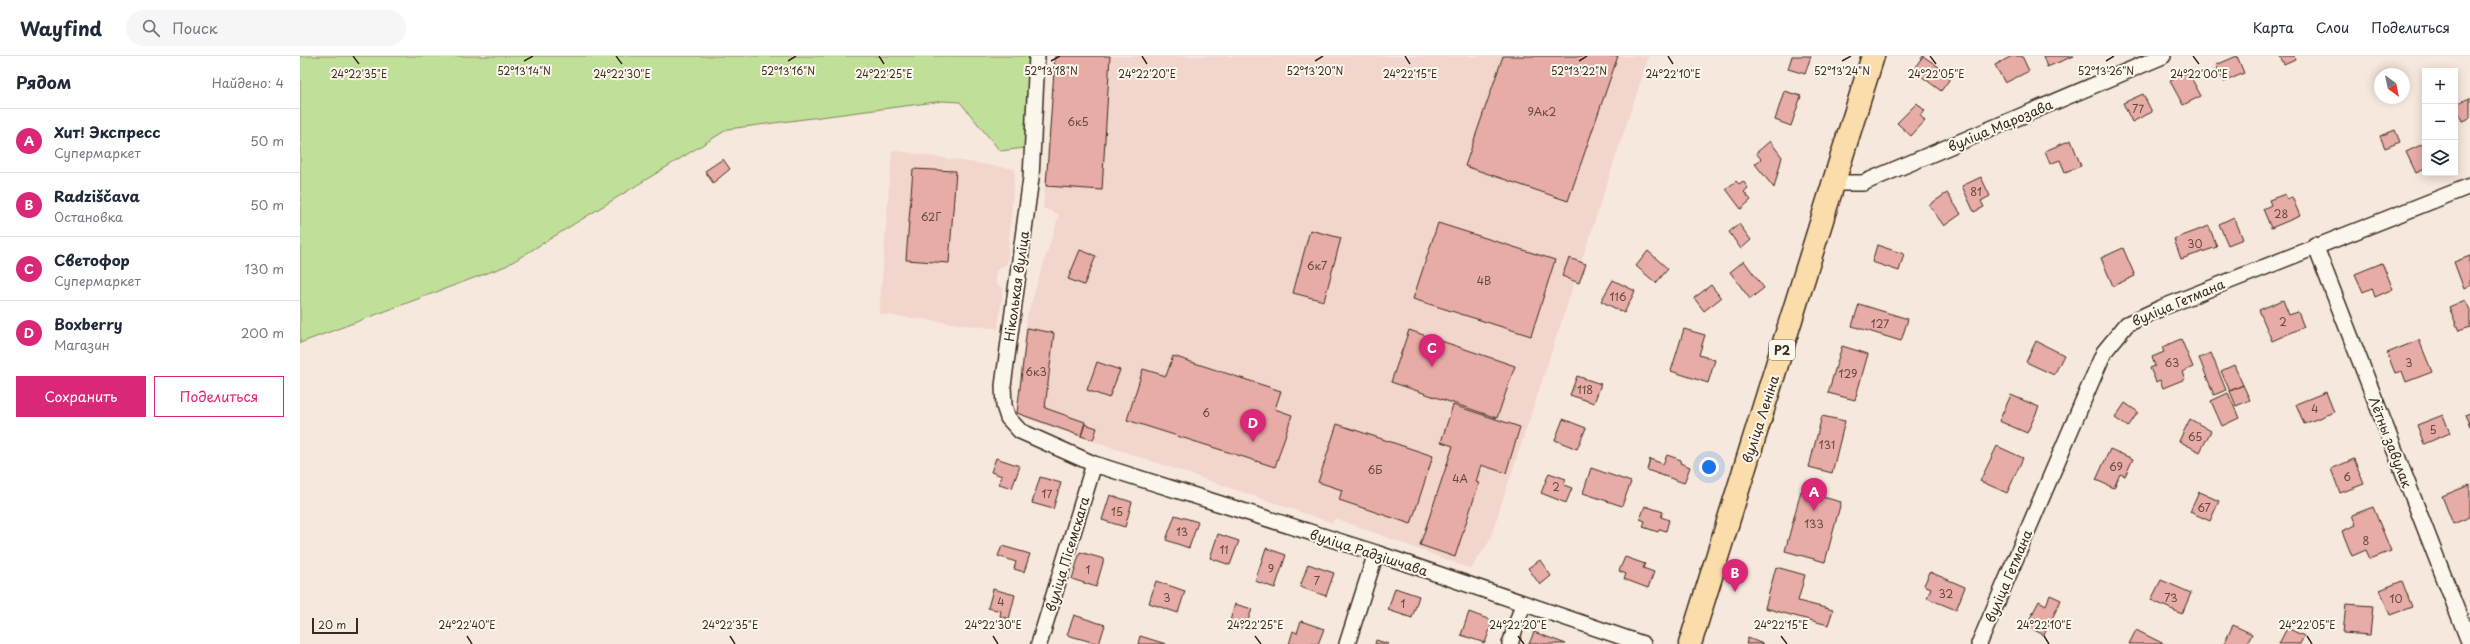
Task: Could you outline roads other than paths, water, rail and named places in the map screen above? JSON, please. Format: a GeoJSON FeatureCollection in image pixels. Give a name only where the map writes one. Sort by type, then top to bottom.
{"type":"FeatureCollection","features":[{"type":"Feature","properties":{"kind":"main road","name":"вуліца Леніна"},"geometry":{"type":"LineString","coordinates":[[1690,644],[1873,56]]}},
{"type":"Feature","properties":{"kind":"street","name":"Ніколькая вуліца"},"geometry":{"type":"LineString","coordinates":[[1037,56],[1031,178],[1003,386],[1004,406],[1008,418],[1020,431],[1094,464]]}},
{"type":"Feature","properties":{"kind":"street","name":"вуліца Марозава"},"geometry":{"type":"LineString","coordinates":[[1834,183],[1863,183],[2163,56]]}},
{"type":"Feature","properties":{"kind":"street","name":"вуліца Гетмана"},"geometry":{"type":"LineString","coordinates":[[1978,644],[2104,352],[2127,324],[2315,245],[2470,186]]}},
{"type":"Feature","properties":{"kind":"street","name":"Лётны завулак"},"geometry":{"type":"LineString","coordinates":[[2315,245],[2468,640]]}},
{"type":"Feature","properties":{"kind":"street","name":"вуліца Радзішчава"},"geometry":{"type":"LineString","coordinates":[[1094,464],[1376,553],[1643,644]]}},
{"type":"Feature","properties":{"kind":"street","name":"вуліца Пісемскага"},"geometry":{"type":"LineString","coordinates":[[1039,644],[1094,464]]}},
{"type":"Feature","properties":{"kind":"street"},"geometry":{"type":"LineString","coordinates":[[1347,644],[1376,553]]}},
{"type":"Feature","properties":{"kind":"street"},"geometry":{"type":"LineString","coordinates":[[1510,644],[1523,604]]}},
{"type":"Feature","properties":{"kind":"place","name":"Светофор"},"geometry":{"type":"Point","coordinates":[1432,367]}},
{"type":"Feature","properties":{"kind":"place","name":"Boxberry"},"geometry":{"type":"Point","coordinates":[1253,442]}},
{"type":"Feature","properties":{"kind":"place","name":"Хит! Экспресс"},"geometry":{"type":"Point","coordinates":[1814,511]}},
{"type":"Feature","properties":{"kind":"place","name":"Radziščava"},"geometry":{"type":"Point","coordinates":[1735,592]}}]}
